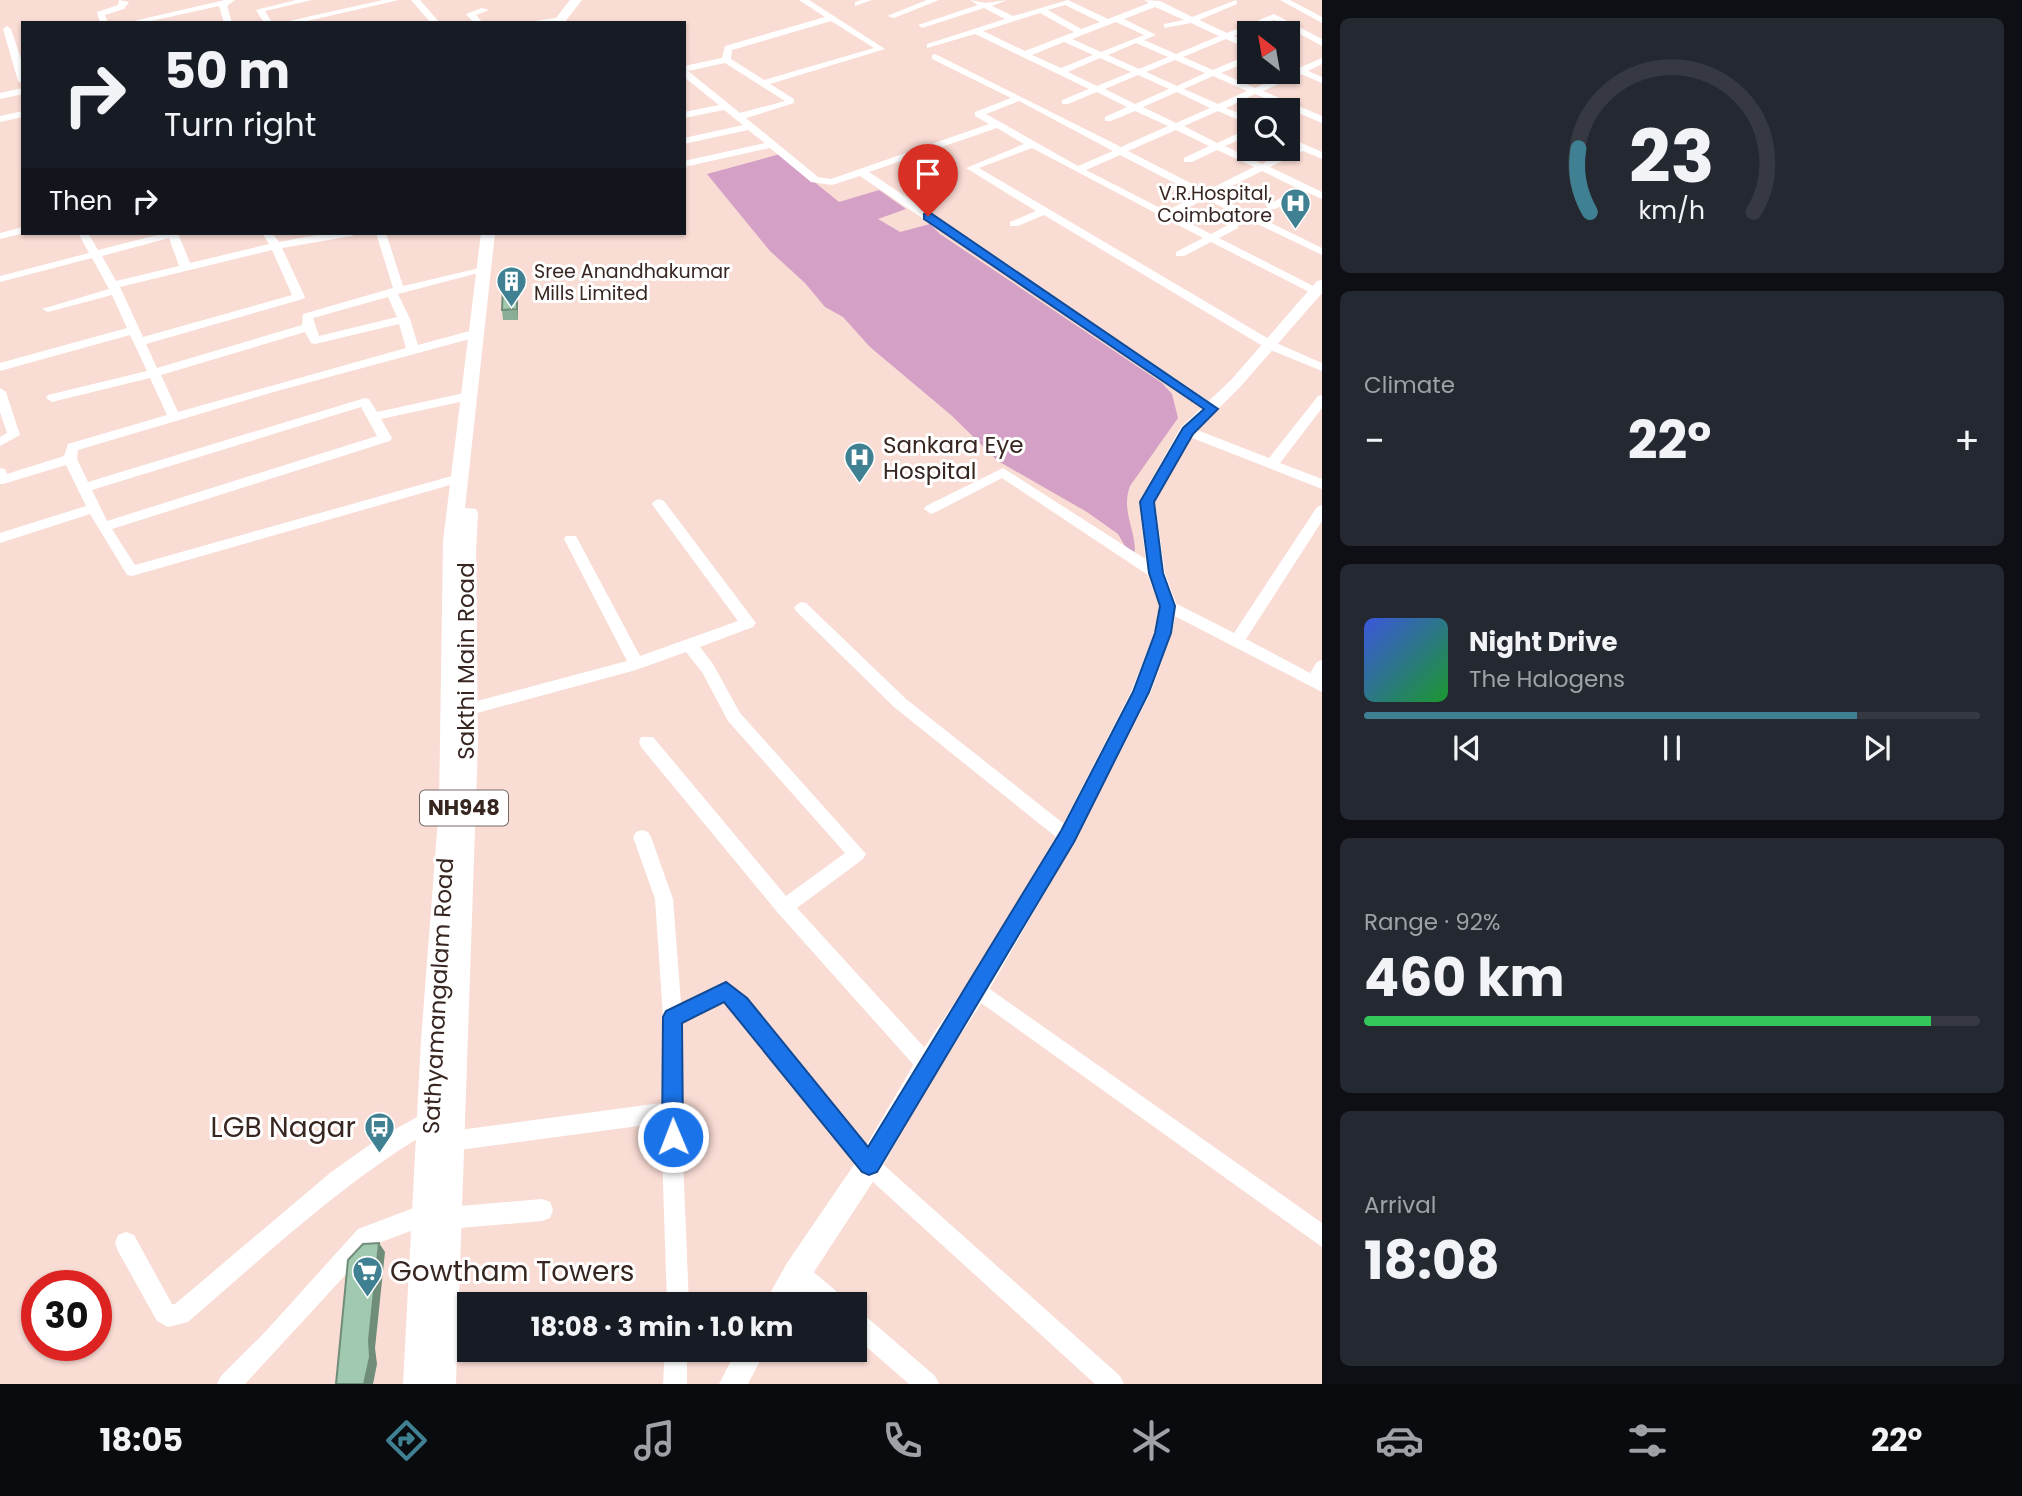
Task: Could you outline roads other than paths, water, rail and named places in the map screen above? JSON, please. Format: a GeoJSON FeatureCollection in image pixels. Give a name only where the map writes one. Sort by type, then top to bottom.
{"type":"FeatureCollection","features":[{"type":"Feature","properties":{"kind":"highway"},"geometry":{"type":"LineString","coordinates":[[563,21],[576,0]]}},
{"type":"Feature","properties":{"kind":"highway"},"geometry":{"type":"LineString","coordinates":[[563,21],[584,0]]}},
{"type":"Feature","properties":{"kind":"highway","name":"Sathyamangalam Road"},"geometry":{"type":"LineString","coordinates":[[418,1384],[438,1216],[430,1120],[450,806],[452,541],[488,235]]}},
{"type":"Feature","properties":{"kind":"highway","name":"Sakthi Main Road"},"geometry":{"type":"LineString","coordinates":[[441,1384],[438,1216],[451,1141],[453,1035],[467,742],[466,552],[481,391],[501,235]]}},
{"type":"Feature","properties":{"kind":"main road"},"geometry":{"type":"LineString","coordinates":[[785,1292],[869,1165],[927,1065],[977,989],[1068,836],[1141,692],[1163,633],[1168,606],[1156,573],[1147,502],[1187,431],[1212,409],[1302,311],[1319,288]]}},
{"type":"Feature","properties":{"kind":"main road"},"geometry":{"type":"LineString","coordinates":[[733,1384],[745,1362]]}},
{"type":"Feature","properties":{"kind":"street"},"geometry":{"type":"LineString","coordinates":[[102,21],[100,14],[121,7],[125,2],[123,0]]}},
{"type":"Feature","properties":{"kind":"street"},"geometry":{"type":"LineString","coordinates":[[253,0],[267,21]]}},
{"type":"Feature","properties":{"kind":"street"},"geometry":{"type":"LineString","coordinates":[[260,10],[308,0]]}},
{"type":"Feature","properties":{"kind":"street"},"geometry":{"type":"LineString","coordinates":[[294,21],[395,0]]}},
{"type":"Feature","properties":{"kind":"street"},"geometry":{"type":"LineString","coordinates":[[415,0],[434,21]]}},
{"type":"Feature","properties":{"kind":"street"},"geometry":{"type":"LineString","coordinates":[[763,83],[881,49],[803,0]]}},
{"type":"Feature","properties":{"kind":"street"},"geometry":{"type":"LineString","coordinates":[[858,4],[868,0]]}},
{"type":"Feature","properties":{"kind":"street"},"geometry":{"type":"LineString","coordinates":[[891,16],[935,0]]}},
{"type":"Feature","properties":{"kind":"street"},"geometry":{"type":"LineString","coordinates":[[974,0],[1012,19]]}},
{"type":"Feature","properties":{"kind":"street"},"geometry":{"type":"LineString","coordinates":[[922,25],[1003,0]]}},
{"type":"Feature","properties":{"kind":"street"},"geometry":{"type":"LineString","coordinates":[[1024,55],[1154,3],[1172,0]]}},
{"type":"Feature","properties":{"kind":"street"},"geometry":{"type":"LineString","coordinates":[[1284,0],[1322,20]]}},
{"type":"Feature","properties":{"kind":"street"},"geometry":{"type":"LineString","coordinates":[[930,46],[1070,1],[1107,22]]}},
{"type":"Feature","properties":{"kind":"street"},"geometry":{"type":"LineString","coordinates":[[144,21],[228,2],[228,21]]}},
{"type":"Feature","properties":{"kind":"street"},"geometry":{"type":"LineString","coordinates":[[1060,72],[1167,26],[1191,20],[1234,2]]}},
{"type":"Feature","properties":{"kind":"street"},"geometry":{"type":"LineString","coordinates":[[1154,3],[1237,41]]}},
{"type":"Feature","properties":{"kind":"street"},"geometry":{"type":"LineString","coordinates":[[477,21],[470,13],[485,10]]}},
{"type":"Feature","properties":{"kind":"street"},"geometry":{"type":"LineString","coordinates":[[1041,10],[1080,32]]}},
{"type":"Feature","properties":{"kind":"street"},"geometry":{"type":"LineString","coordinates":[[1065,102],[1274,17],[1322,43]]}},
{"type":"Feature","properties":{"kind":"street"},"geometry":{"type":"LineString","coordinates":[[726,60],[729,48],[832,18]]}},
{"type":"Feature","properties":{"kind":"street"},"geometry":{"type":"LineString","coordinates":[[1117,19],[1152,34]]}},
{"type":"Feature","properties":{"kind":"street"},"geometry":{"type":"LineString","coordinates":[[7,29],[16,49],[21,72]]}},
{"type":"Feature","properties":{"kind":"street"},"geometry":{"type":"LineString","coordinates":[[975,31],[1322,196]]}},
{"type":"Feature","properties":{"kind":"street"},"geometry":{"type":"LineString","coordinates":[[1300,38],[1308,35]]}},
{"type":"Feature","properties":{"kind":"street"},"geometry":{"type":"LineString","coordinates":[[1065,39],[1237,116]]}},
{"type":"Feature","properties":{"kind":"street"},"geometry":{"type":"LineString","coordinates":[[1136,40],[1268,98]]}},
{"type":"Feature","properties":{"kind":"street"},"geometry":{"type":"LineString","coordinates":[[0,52],[16,49]]}},
{"type":"Feature","properties":{"kind":"street"},"geometry":{"type":"LineString","coordinates":[[935,57],[1322,252]]}},
{"type":"Feature","properties":{"kind":"street"},"geometry":{"type":"LineString","coordinates":[[686,70],[726,60],[791,101],[738,117]]}},
{"type":"Feature","properties":{"kind":"street"},"geometry":{"type":"LineString","coordinates":[[1300,71],[1322,61]]}},
{"type":"Feature","properties":{"kind":"street"},"geometry":{"type":"LineString","coordinates":[[1108,119],[1237,62]]}},
{"type":"Feature","properties":{"kind":"street"},"geometry":{"type":"LineString","coordinates":[[1300,71],[1322,80]]}},
{"type":"Feature","properties":{"kind":"street"},"geometry":{"type":"LineString","coordinates":[[686,72],[815,180],[832,182],[997,125]]}},
{"type":"Feature","properties":{"kind":"street"},"geometry":{"type":"LineString","coordinates":[[1078,170],[1271,84]]}},
{"type":"Feature","properties":{"kind":"street"},"geometry":{"type":"LineString","coordinates":[[0,96],[21,91]]}},
{"type":"Feature","properties":{"kind":"street"},"geometry":{"type":"LineString","coordinates":[[1019,98],[978,114],[1031,145],[1210,238],[1319,288]]}},
{"type":"Feature","properties":{"kind":"street"},"geometry":{"type":"LineString","coordinates":[[686,115],[720,108]]}},
{"type":"Feature","properties":{"kind":"street"},"geometry":{"type":"LineString","coordinates":[[0,119],[21,114]]}},
{"type":"Feature","properties":{"kind":"street"},"geometry":{"type":"LineString","coordinates":[[1300,114],[1322,120]]}},
{"type":"Feature","properties":{"kind":"street"},"geometry":{"type":"LineString","coordinates":[[686,141],[744,128]]}},
{"type":"Feature","properties":{"kind":"street"},"geometry":{"type":"LineString","coordinates":[[1188,160],[1237,137]]}},
{"type":"Feature","properties":{"kind":"street"},"geometry":{"type":"LineString","coordinates":[[1031,145],[971,168],[1270,345],[1322,366]]}},
{"type":"Feature","properties":{"kind":"street"},"geometry":{"type":"LineString","coordinates":[[686,164],[766,146]]}},
{"type":"Feature","properties":{"kind":"street"},"geometry":{"type":"LineString","coordinates":[[1300,146],[1322,156]]}},
{"type":"Feature","properties":{"kind":"street"},"geometry":{"type":"LineString","coordinates":[[1166,215],[1303,147]]}},
{"type":"Feature","properties":{"kind":"street"},"geometry":{"type":"LineString","coordinates":[[862,172],[1212,409]]}},
{"type":"Feature","properties":{"kind":"street"},"geometry":{"type":"LineString","coordinates":[[1271,207],[1308,189]]}},
{"type":"Feature","properties":{"kind":"street"},"geometry":{"type":"LineString","coordinates":[[1014,224],[1045,211]]}},
{"type":"Feature","properties":{"kind":"street"},"geometry":{"type":"LineString","coordinates":[[1180,254],[1234,226]]}},
{"type":"Feature","properties":{"kind":"street"},"geometry":{"type":"LineString","coordinates":[[0,236],[21,231]]}},
{"type":"Feature","properties":{"kind":"street"},"geometry":{"type":"LineString","coordinates":[[84,235],[97,253],[174,417]]}},
{"type":"Feature","properties":{"kind":"street"},"geometry":{"type":"LineString","coordinates":[[0,279],[169,235]]}},
{"type":"Feature","properties":{"kind":"street"},"geometry":{"type":"LineString","coordinates":[[173,235],[185,266]]}},
{"type":"Feature","properties":{"kind":"street"},"geometry":{"type":"LineString","coordinates":[[268,235],[276,246],[316,340],[404,319]]}},
{"type":"Feature","properties":{"kind":"street"},"geometry":{"type":"LineString","coordinates":[[48,309],[185,266],[305,239],[336,235]]}},
{"type":"Feature","properties":{"kind":"street"},"geometry":{"type":"LineString","coordinates":[[381,235],[413,350]]}},
{"type":"Feature","properties":{"kind":"street"},"geometry":{"type":"LineString","coordinates":[[52,398],[153,373],[395,292],[484,270]]}},
{"type":"Feature","properties":{"kind":"street"},"geometry":{"type":"LineString","coordinates":[[0,367],[299,297]]}},
{"type":"Feature","properties":{"kind":"street"},"geometry":{"type":"LineString","coordinates":[[459,478],[132,571],[103,527],[70,459],[71,449],[74,447],[477,333]]}},
{"type":"Feature","properties":{"kind":"street"},"geometry":{"type":"LineString","coordinates":[[0,392],[14,435],[0,442]]}},
{"type":"Feature","properties":{"kind":"street"},"geometry":{"type":"LineString","coordinates":[[373,417],[469,396]]}},
{"type":"Feature","properties":{"kind":"street"},"geometry":{"type":"LineString","coordinates":[[1272,464],[1322,399]]}},
{"type":"Feature","properties":{"kind":"street"},"geometry":{"type":"LineString","coordinates":[[84,488],[365,402],[385,438],[103,527]]}},
{"type":"Feature","properties":{"kind":"street"},"geometry":{"type":"LineString","coordinates":[[1187,431],[1322,484]]}},
{"type":"Feature","properties":{"kind":"street"},"geometry":{"type":"LineString","coordinates":[[1,478],[70,459]]}},
{"type":"Feature","properties":{"kind":"street"},"geometry":{"type":"LineString","coordinates":[[931,509],[1003,472],[1156,573]]}},
{"type":"Feature","properties":{"kind":"street"},"geometry":{"type":"LineString","coordinates":[[466,710],[636,664],[748,623],[659,504]]}},
{"type":"Feature","properties":{"kind":"street"},"geometry":{"type":"LineString","coordinates":[[0,537],[94,508]]}},
{"type":"Feature","properties":{"kind":"street"},"geometry":{"type":"LineString","coordinates":[[1236,642],[1322,510]]}},
{"type":"Feature","properties":{"kind":"street"},"geometry":{"type":"LineString","coordinates":[[571,539],[636,664]]}},
{"type":"Feature","properties":{"kind":"street"},"geometry":{"type":"LineString","coordinates":[[1168,606],[1317,684],[1322,666]]}},
{"type":"Feature","properties":{"kind":"street"},"geometry":{"type":"LineString","coordinates":[[801,607],[900,703],[1068,836]]}},
{"type":"Feature","properties":{"kind":"street"},"geometry":{"type":"LineString","coordinates":[[689,644],[708,668],[734,718],[857,854],[784,907]]}},
{"type":"Feature","properties":{"kind":"street"},"geometry":{"type":"LineString","coordinates":[[648,742],[784,907],[927,1065]]}},
{"type":"Feature","properties":{"kind":"street"},"geometry":{"type":"LineString","coordinates":[[642,837],[664,899],[673,1017],[671,1112],[678,1292]]}},
{"type":"Feature","properties":{"kind":"street"},"geometry":{"type":"LineString","coordinates":[[977,989],[1322,1236]]}},
{"type":"Feature","properties":{"kind":"street"},"geometry":{"type":"LineString","coordinates":[[673,1017],[726,991],[740,1004],[869,1165],[1112,1384]]}},
{"type":"Feature","properties":{"kind":"street"},"geometry":{"type":"LineString","coordinates":[[451,1141],[671,1112]]}},
{"type":"Feature","properties":{"kind":"street"},"geometry":{"type":"LineString","coordinates":[[126,1243],[164,1313],[174,1316],[185,1310],[337,1180],[386,1145],[430,1120]]}},
{"type":"Feature","properties":{"kind":"street"},"geometry":{"type":"LineString","coordinates":[[229,1384],[274,1339],[366,1237],[438,1216],[542,1210]]}},
{"type":"Feature","properties":{"kind":"street"},"geometry":{"type":"LineString","coordinates":[[796,1272],[820,1292]]}},
{"type":"Feature","properties":{"kind":"street"},"geometry":{"type":"LineString","coordinates":[[867,1332],[927,1384]]}},
{"type":"Feature","properties":{"kind":"street"},"geometry":{"type":"LineString","coordinates":[[676,1362],[676,1384]]}},
{"type":"Feature","properties":{"kind":"place","name":"V.R.Hospital, Coimbatore"},"geometry":{"type":"Point","coordinates":[1295,231]}},
{"type":"Feature","properties":{"kind":"place","name":"Sree Anandhakumar Mills Limited"},"geometry":{"type":"Point","coordinates":[511,309]}},
{"type":"Feature","properties":{"kind":"place","name":"Sankara Eye Hospital"},"geometry":{"type":"Point","coordinates":[860,485]}},
{"type":"Feature","properties":{"kind":"place","name":"LGB Nagar"},"geometry":{"type":"Point","coordinates":[379,1154]}},
{"type":"Feature","properties":{"kind":"place","name":"Gowtham Towers"},"geometry":{"type":"Point","coordinates":[367,1298]}}]}
